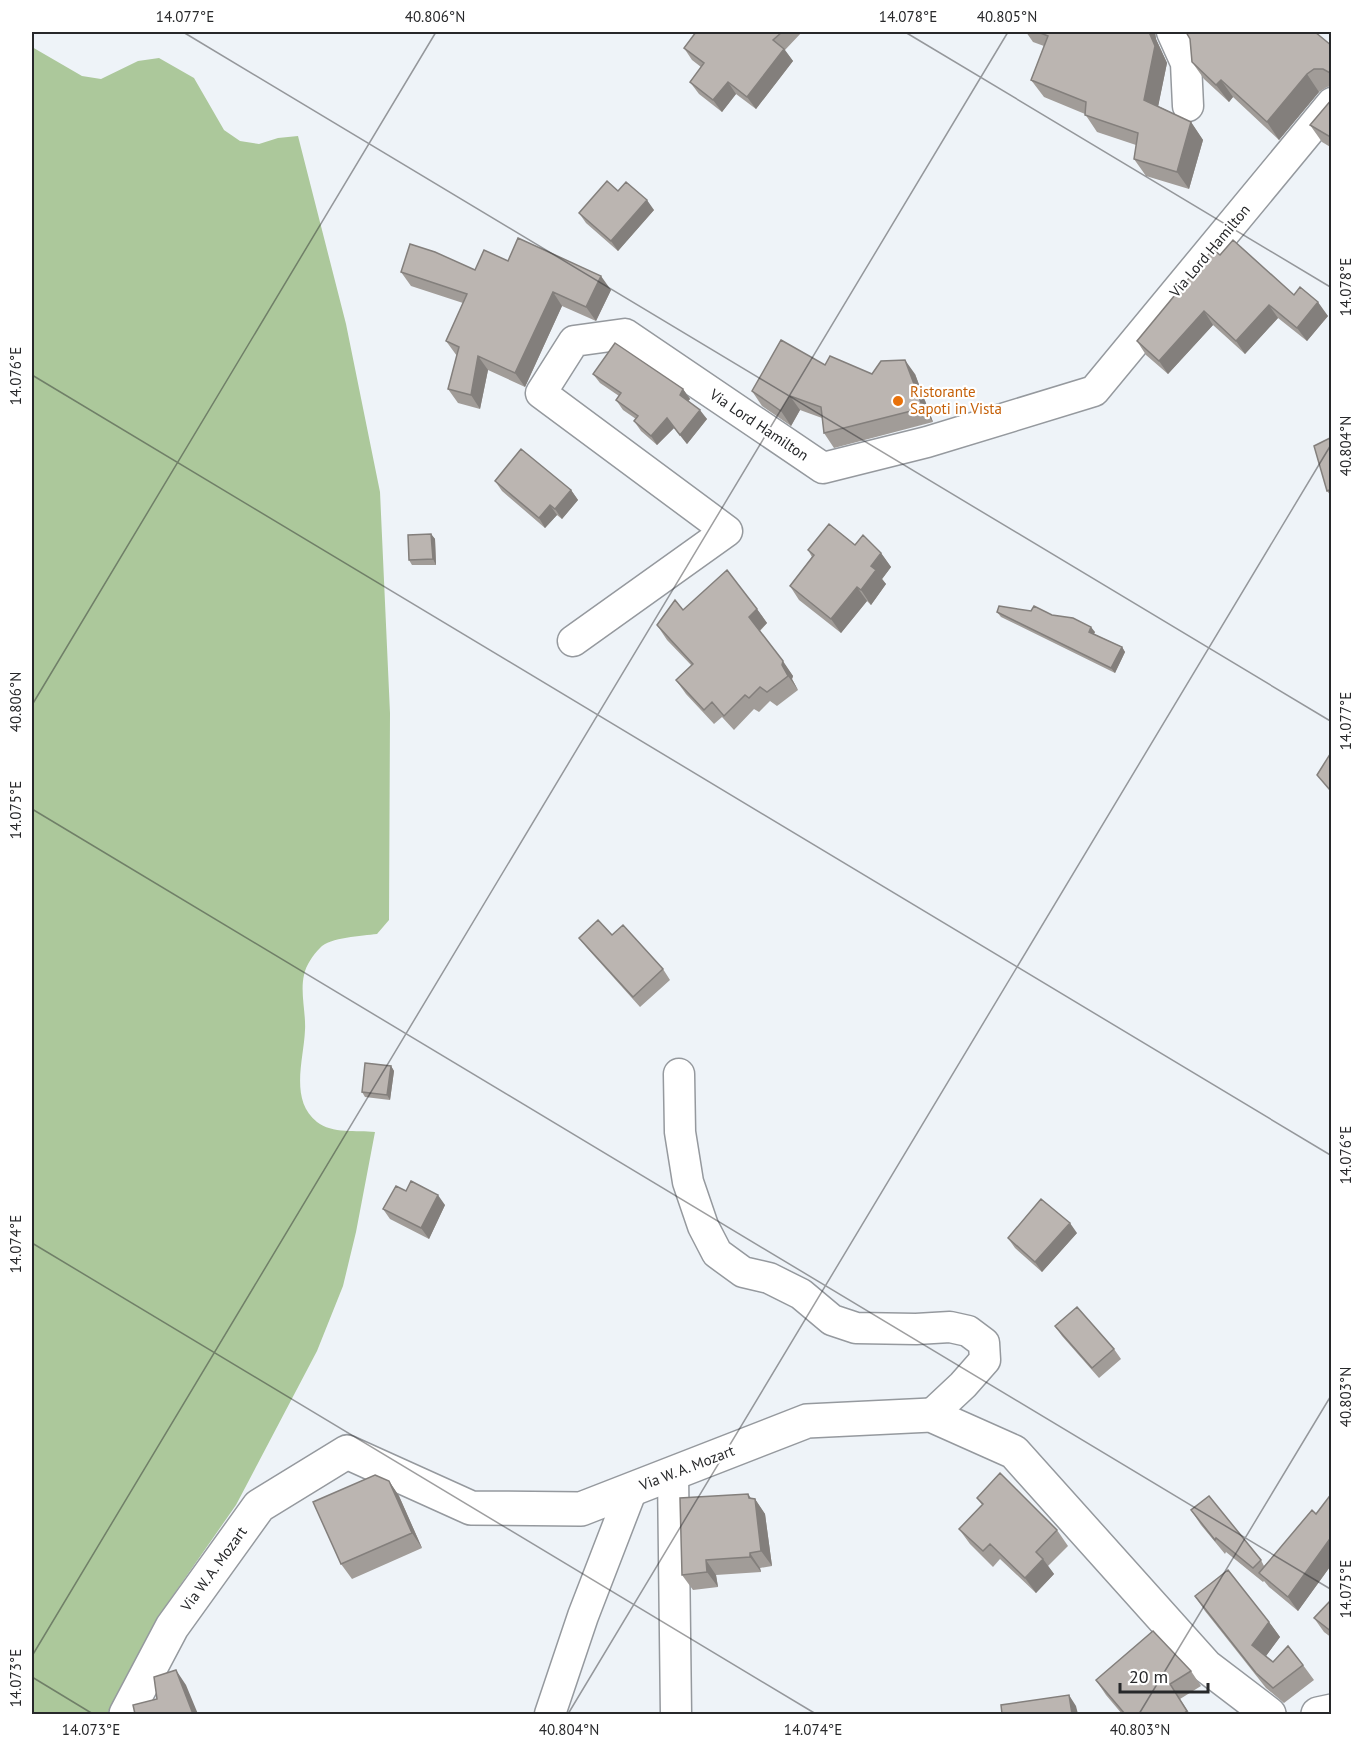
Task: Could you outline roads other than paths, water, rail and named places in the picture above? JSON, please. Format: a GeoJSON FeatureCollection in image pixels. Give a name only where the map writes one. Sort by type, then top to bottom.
{"type":"FeatureCollection","features":[{"type":"Feature","properties":{"kind":"street"},"geometry":{"type":"LineString","coordinates":[[1172,32],[1186,63],[1188,106]]}},
{"type":"Feature","properties":{"kind":"street","name":"Via Lord Hamilton"},"geometry":{"type":"LineString","coordinates":[[573,641],[727,531],[541,393],[574,342],[625,334],[823,468],[927,442],[1094,391],[1332,103]]}},
{"type":"Feature","properties":{"kind":"street"},"geometry":{"type":"LineString","coordinates":[[678,1074],[680,1132],[688,1182],[703,1227],[717,1253],[742,1272],[769,1278],[801,1294],[831,1320],[856,1328],[950,1327],[968,1331],[984,1343],[985,1360],[932,1415]]}},
{"type":"Feature","properties":{"kind":"street","name":"Via W. A. Mozart"},"geometry":{"type":"LineString","coordinates":[[126,1714],[172,1627],[259,1506],[347,1452],[471,1508],[581,1509],[807,1421],[932,1415],[1014,1452],[1206,1666],[1269,1714]]}},
{"type":"Feature","properties":{"kind":"street"},"geometry":{"type":"LineString","coordinates":[[673,1473],[676,1714]]}},
{"type":"Feature","properties":{"kind":"street"},"geometry":{"type":"LineString","coordinates":[[550,1714],[583,1616],[632,1489]]}},
{"type":"Feature","properties":{"kind":"street"},"geometry":{"type":"LineString","coordinates":[[1318,1714],[1332,1711]]}},
{"type":"Feature","properties":{"kind":"place","name":"Ristorante Sapoti in Vista"},"geometry":{"type":"Point","coordinates":[898,401]}}]}
